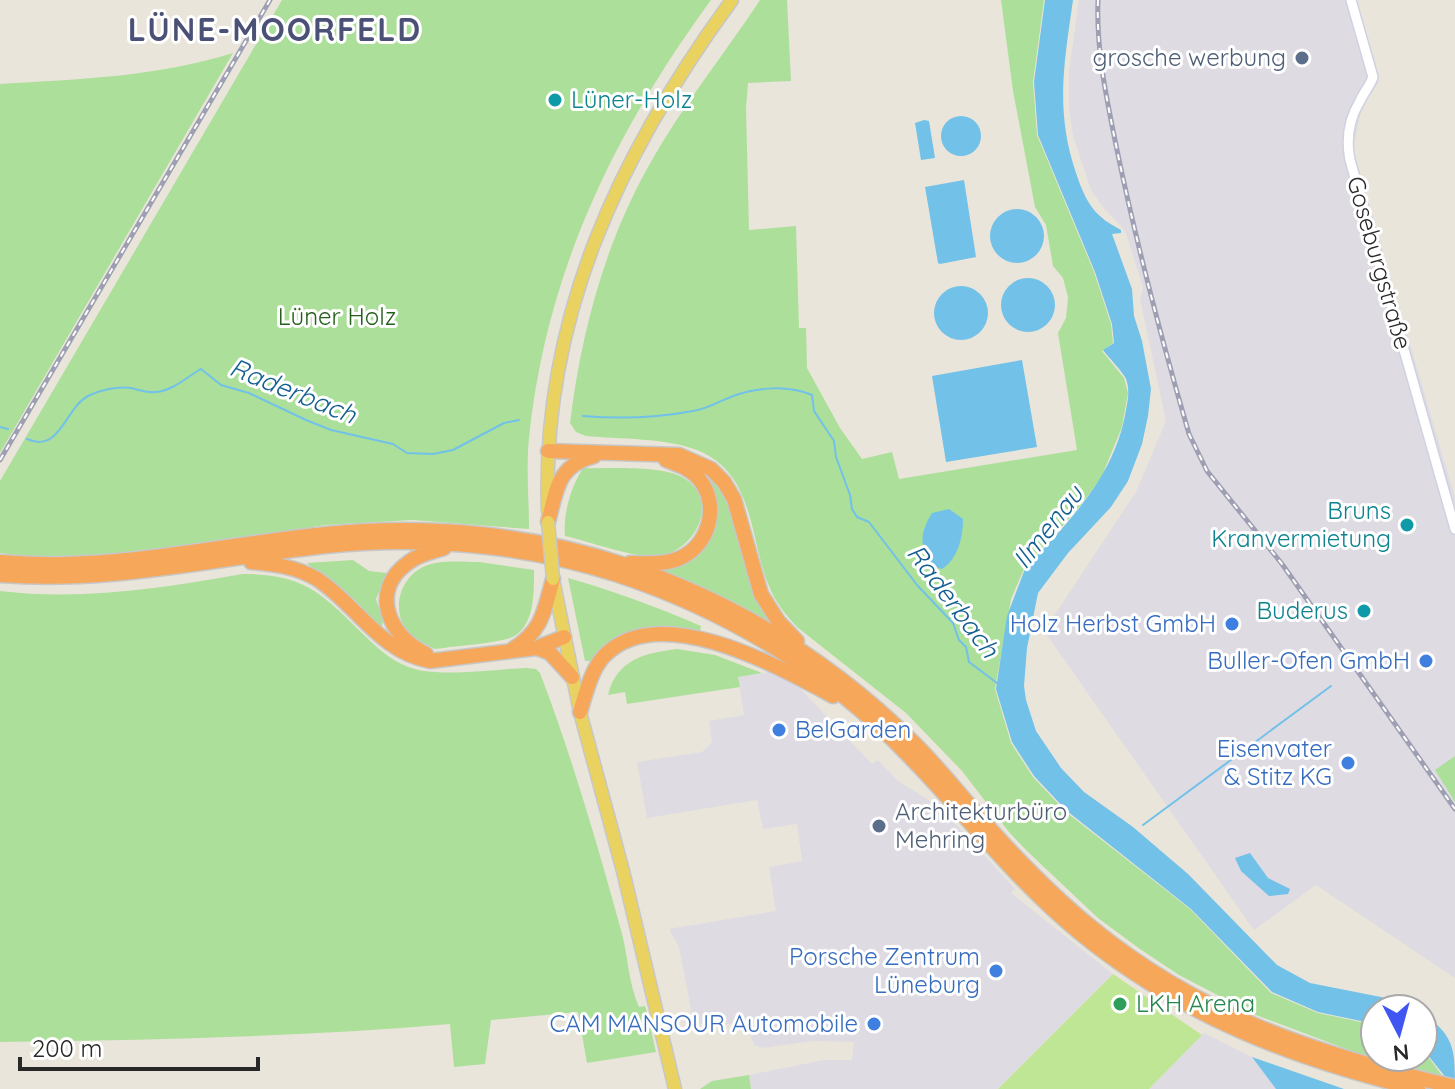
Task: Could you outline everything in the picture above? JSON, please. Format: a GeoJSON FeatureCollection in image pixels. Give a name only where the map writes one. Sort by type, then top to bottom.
{"type":"FeatureCollection","features":[{"type":"Feature","properties":{"kind":"highway"},"geometry":{"type":"LineString","coordinates":[[548,451],[679,455],[711,469],[724,482],[734,499],[761,594],[778,621],[813,657]]}},
{"type":"Feature","properties":{"kind":"highway"},"geometry":{"type":"LineString","coordinates":[[548,522],[559,482],[567,468],[580,460],[606,453]]}},
{"type":"Feature","properties":{"kind":"highway"},"geometry":{"type":"LineString","coordinates":[[621,563],[665,563],[681,558],[693,550],[709,525],[711,511],[702,482],[685,467],[651,454]]}},
{"type":"Feature","properties":{"kind":"highway"},"geometry":{"type":"LineString","coordinates":[[0,562],[54,566],[101,564],[325,534],[413,530],[529,541],[621,563],[716,601],[813,657],[874,705],[938,768],[1038,879],[1090,927],[1133,959],[1173,985],[1251,1026],[1418,1089]]}},
{"type":"Feature","properties":{"kind":"highway"},"geometry":{"type":"LineString","coordinates":[[0,575],[54,578],[102,576],[327,546],[400,542],[456,544],[528,553],[572,563],[658,590],[721,618],[780,651],[864,713],[928,776],[1029,888],[1081,934],[1126,968],[1193,1008],[1259,1041],[1322,1064],[1455,1087]]}},
{"type":"Feature","properties":{"kind":"highway"},"geometry":{"type":"LineString","coordinates":[[445,659],[415,649],[400,637],[391,623],[387,607],[395,576],[406,563],[456,544]]}},
{"type":"Feature","properties":{"kind":"highway"},"geometry":{"type":"LineString","coordinates":[[215,562],[272,564],[304,573],[333,591],[396,649],[419,659],[445,659],[536,648],[564,637]]}},
{"type":"Feature","properties":{"kind":"highway"},"geometry":{"type":"LineString","coordinates":[[510,651],[540,625],[553,579]]}},
{"type":"Feature","properties":{"kind":"highway"},"geometry":{"type":"LineString","coordinates":[[580,712],[594,671],[604,656],[631,639],[665,634],[691,637],[760,658],[864,713]]}},
{"type":"Feature","properties":{"kind":"highway"},"geometry":{"type":"LineString","coordinates":[[536,648],[550,653],[572,677]]}},
{"type":"Feature","properties":{"kind":"main road"},"geometry":{"type":"LineString","coordinates":[[674,1084],[564,637],[553,579],[548,522],[548,451],[557,367],[580,280],[599,226],[625,169],[654,117],[732,0]]}},
{"type":"Feature","properties":{"kind":"street","name":"Goseburgstraße"},"geometry":{"type":"LineString","coordinates":[[1351,0],[1373,77],[1359,101],[1350,126],[1350,160],[1455,529]]}},
{"type":"Feature","properties":{"kind":"shaded area"},"geometry":{"type":"Polygon","coordinates":[[[1079,0],[1353,0],[1379,82],[1362,106],[1353,149],[1455,498],[1455,978],[1316,885],[1254,930],[1044,631],[1136,492],[1166,421],[1140,299],[1143,287],[1125,231],[1091,190],[1073,136],[1069,71],[1079,0]]]}},
{"type":"Feature","properties":{"kind":"shaded area"},"geometry":{"type":"Polygon","coordinates":[[[776,671],[792,680],[872,764],[878,760],[898,781],[950,818],[1015,889],[1011,893],[1113,974],[998,1089],[751,1089],[749,1075],[824,1060],[852,1060],[854,1042],[813,1041],[762,1048],[754,1045],[748,1029],[738,1023],[706,1026],[693,1020],[679,947],[669,929],[776,911],[769,867],[802,861],[797,824],[763,829],[757,800],[647,818],[637,762],[702,752],[712,742],[709,721],[744,715],[738,677],[776,671]]]}},
{"type":"Feature","properties":{"kind":"shaded area"},"geometry":{"type":"Polygon","coordinates":[[[1204,1033],[1252,1057],[1276,1089],[1149,1089],[1204,1033]]]}},
{"type":"Feature","properties":{"kind":"green space","name":"Lüner Holz"},"geometry":{"type":"Polygon","coordinates":[[[282,0],[711,0],[644,101],[615,153],[568,262],[551,318],[529,438],[529,529],[412,520],[325,525],[134,555],[51,559],[0,553],[0,481],[282,0]]]}},
{"type":"Feature","properties":{"kind":"green space"},"geometry":{"type":"Polygon","coordinates":[[[760,0],[787,0],[791,81],[748,83],[749,230],[796,226],[799,328],[806,328],[807,368],[840,428],[862,459],[892,452],[899,479],[1077,450],[1058,333],[1066,318],[1068,297],[1063,278],[1053,266],[1046,225],[1035,207],[1013,91],[1001,0],[1044,0],[1033,82],[1037,135],[1094,272],[1111,324],[1113,343],[1102,351],[1124,378],[1128,393],[1122,427],[1101,478],[1024,569],[1011,599],[995,689],[1011,743],[1033,777],[1066,812],[1190,909],[1271,993],[1318,1013],[1359,1022],[1359,1054],[1256,1015],[1179,975],[1098,918],[1009,832],[962,771],[906,713],[789,618],[769,586],[740,490],[716,460],[697,450],[671,443],[586,436],[576,432],[570,423],[575,390],[588,324],[607,259],[632,197],[674,124],[760,0]]]}},
{"type":"Feature","properties":{"kind":"green space"},"geometry":{"type":"Polygon","coordinates":[[[233,53],[0,453],[0,84],[147,72],[233,53]]]}},
{"type":"Feature","properties":{"kind":"green space"},"geometry":{"type":"Polygon","coordinates":[[[694,466],[709,477],[727,501],[750,583],[775,627],[649,567],[665,568],[714,526],[694,466]]]}},
{"type":"Feature","properties":{"kind":"green space"},"geometry":{"type":"Polygon","coordinates":[[[583,468],[647,469],[682,477],[694,486],[700,498],[702,510],[693,535],[670,553],[656,556],[623,552],[565,536],[569,500],[583,468]]]}},
{"type":"Feature","properties":{"kind":"green space"},"geometry":{"type":"Polygon","coordinates":[[[353,560],[369,571],[387,573],[376,599],[383,621],[381,631],[307,563],[353,560]]]}},
{"type":"Feature","properties":{"kind":"green space"},"geometry":{"type":"Polygon","coordinates":[[[479,562],[534,570],[532,605],[522,629],[510,638],[435,649],[411,635],[403,624],[399,605],[408,579],[430,564],[479,562]]]}},
{"type":"Feature","properties":{"kind":"green space"},"geometry":{"type":"Polygon","coordinates":[[[242,574],[282,578],[310,589],[336,608],[381,651],[408,667],[440,672],[526,668],[536,669],[540,673],[584,800],[621,930],[633,988],[639,1007],[645,1006],[656,1052],[587,1063],[578,1012],[491,1020],[485,1064],[454,1067],[450,1024],[281,1035],[0,1042],[0,591],[92,594],[242,574]]]}},
{"type":"Feature","properties":{"kind":"green space"},"geometry":{"type":"Polygon","coordinates":[[[568,578],[668,612],[701,626],[700,631],[669,628],[640,630],[613,641],[590,661],[585,661],[568,578]]]}},
{"type":"Feature","properties":{"kind":"green space"},"geometry":{"type":"Polygon","coordinates":[[[677,649],[715,655],[762,673],[738,677],[740,687],[627,704],[625,692],[608,695],[618,673],[634,660],[677,649]]]}},
{"type":"Feature","properties":{"kind":"green space"},"geometry":{"type":"Polygon","coordinates":[[[1455,756],[1455,802],[1435,770],[1455,756]]]}},
{"type":"Feature","properties":{"kind":"green space","name":"LKH Arena"},"geometry":{"type":"Polygon","coordinates":[[[1113,974],[1202,1035],[1149,1089],[998,1089],[1113,974]]]}},
{"type":"Feature","properties":{"kind":"green space"},"geometry":{"type":"Polygon","coordinates":[[[1439,1071],[1444,1078],[1423,1073],[1439,1071]]]}},
{"type":"Feature","properties":{"kind":"green space"},"geometry":{"type":"Polygon","coordinates":[[[749,1075],[751,1089],[700,1089],[712,1081],[749,1075]]]}},
{"type":"Feature","properties":{"kind":"water"},"geometry":{"type":"Polygon","coordinates":[[[1045,0],[1073,0],[1063,87],[1069,150],[1088,202],[1102,218],[1121,230],[1121,233],[1112,234],[1132,289],[1134,316],[1151,389],[1142,444],[1128,481],[1111,507],[1068,553],[1038,593],[1027,648],[1024,686],[1036,731],[1061,768],[1084,792],[1133,827],[1188,874],[1277,965],[1310,983],[1361,993],[1359,1021],[1318,1012],[1272,992],[1191,909],[1067,811],[1034,776],[1012,742],[996,689],[1007,616],[1025,569],[1088,497],[1101,477],[1120,434],[1128,394],[1124,376],[1103,350],[1114,343],[1112,324],[1095,272],[1038,135],[1034,82],[1045,0]]]}},
{"type":"Feature","properties":{"kind":"water"},"geometry":{"type":"Polygon","coordinates":[[[961,116],[975,122],[981,136],[975,150],[961,156],[947,150],[941,136],[947,122],[961,116]]]}},
{"type":"Feature","properties":{"kind":"water"},"geometry":{"type":"Polygon","coordinates":[[[929,121],[935,158],[921,160],[915,123],[929,121]]]}},
{"type":"Feature","properties":{"kind":"water"},"geometry":{"type":"Polygon","coordinates":[[[964,180],[976,257],[940,264],[925,187],[964,180]]]}},
{"type":"Feature","properties":{"kind":"water"},"geometry":{"type":"Polygon","coordinates":[[[1017,209],[1028,211],[1036,217],[1042,225],[1042,247],[1036,255],[1028,261],[1017,263],[1006,261],[998,255],[992,247],[990,236],[992,225],[998,217],[1006,211],[1017,209]]]}},
{"type":"Feature","properties":{"kind":"water"},"geometry":{"type":"Polygon","coordinates":[[[1028,278],[1039,280],[1047,286],[1053,294],[1053,316],[1047,324],[1039,330],[1028,332],[1017,330],[1009,324],[1003,316],[1001,305],[1003,294],[1009,286],[1017,280],[1028,278]]]}},
{"type":"Feature","properties":{"kind":"water"},"geometry":{"type":"Polygon","coordinates":[[[961,286],[972,288],[980,294],[986,302],[986,324],[980,332],[972,338],[961,340],[950,338],[942,332],[936,324],[934,313],[936,302],[942,294],[950,288],[961,286]]]}},
{"type":"Feature","properties":{"kind":"water"},"geometry":{"type":"Polygon","coordinates":[[[1022,360],[1037,447],[946,462],[932,376],[1022,360]]]}},
{"type":"Feature","properties":{"kind":"water"},"geometry":{"type":"Polygon","coordinates":[[[949,509],[963,519],[962,533],[956,554],[942,569],[934,567],[929,560],[922,541],[932,513],[949,509]]]}},
{"type":"Feature","properties":{"kind":"water"},"geometry":{"type":"Polygon","coordinates":[[[1250,853],[1268,878],[1290,889],[1288,894],[1269,896],[1241,871],[1235,858],[1250,853]]]}},
{"type":"Feature","properties":{"kind":"water"},"geometry":{"type":"Polygon","coordinates":[[[1439,1026],[1451,1045],[1455,1089],[1439,1069],[1439,1026]]]}},
{"type":"Feature","properties":{"kind":"water"},"geometry":{"type":"Polygon","coordinates":[[[1252,1057],[1344,1089],[1276,1089],[1252,1057]]]}},
{"type":"Feature","properties":{"kind":"waterway","name":"Raderbach"},"geometry":{"type":"LineString","coordinates":[[27,439],[38,442],[55,435],[73,410],[88,396],[120,388],[162,391],[201,369],[221,385],[249,393],[306,420],[331,430],[393,444],[407,453],[433,454],[453,450],[504,423],[519,420]]}},
{"type":"Feature","properties":{"kind":"waterway","name":"Raderbach"},"geometry":{"type":"LineString","coordinates":[[583,416],[638,417],[679,413],[703,409],[733,396],[763,389],[793,390],[812,395],[814,411],[834,441],[836,457],[857,517],[869,522],[917,585],[953,623],[959,640],[966,647],[969,662],[997,683]]}},
{"type":"Feature","properties":{"kind":"waterway","name":"Raderbach"},"geometry":{"type":"LineString","coordinates":[[0,427],[8,429]]}},
{"type":"Feature","properties":{"kind":"waterway"},"geometry":{"type":"LineString","coordinates":[[1143,825],[1331,686]]}},
{"type":"Feature","properties":{"kind":"railway"},"geometry":{"type":"LineString","coordinates":[[0,460],[270,0]]}},
{"type":"Feature","properties":{"kind":"railway"},"geometry":{"type":"LineString","coordinates":[[1098,0],[1100,57],[1117,150],[1150,293],[1189,434],[1207,471],[1282,564],[1455,809]]}},
{"type":"Feature","properties":{"kind":"place","name":"grosche werbung"},"geometry":{"type":"Point","coordinates":[1302,58]}},
{"type":"Feature","properties":{"kind":"place","name":"Lüner-Holz"},"geometry":{"type":"Point","coordinates":[555,100]}},
{"type":"Feature","properties":{"kind":"place","name":"Bruns Kranvermietung"},"geometry":{"type":"Point","coordinates":[1407,525]}},
{"type":"Feature","properties":{"kind":"place","name":"Buderus"},"geometry":{"type":"Point","coordinates":[1364,611]}},
{"type":"Feature","properties":{"kind":"place","name":"Holz Herbst GmbH"},"geometry":{"type":"Point","coordinates":[1232,624]}},
{"type":"Feature","properties":{"kind":"place","name":"Buller-Ofen GmbH"},"geometry":{"type":"Point","coordinates":[1426,661]}},
{"type":"Feature","properties":{"kind":"place","name":"BelGarden"},"geometry":{"type":"Point","coordinates":[779,730]}},
{"type":"Feature","properties":{"kind":"place","name":"Eisenvater & Stitz KG"},"geometry":{"type":"Point","coordinates":[1348,763]}},
{"type":"Feature","properties":{"kind":"place","name":"Architekturbüro Mehring"},"geometry":{"type":"Point","coordinates":[879,826]}},
{"type":"Feature","properties":{"kind":"place","name":"Porsche Zentrum Lüneburg"},"geometry":{"type":"Point","coordinates":[996,971]}},
{"type":"Feature","properties":{"kind":"place","name":"LKH Arena"},"geometry":{"type":"Point","coordinates":[1120,1004]}},
{"type":"Feature","properties":{"kind":"place","name":"CAM MANSOUR Automobile"},"geometry":{"type":"Point","coordinates":[874,1024]}},
{"type":"Feature","properties":{"kind":"district","name":"LÜNE-MOORFELD"},"geometry":{"type":"Point","coordinates":[275,30]}},
{"type":"Feature","properties":{"kind":"water label","name":"Ilmenau"},"geometry":{"type":"Point","coordinates":[1048,527]}}]}
